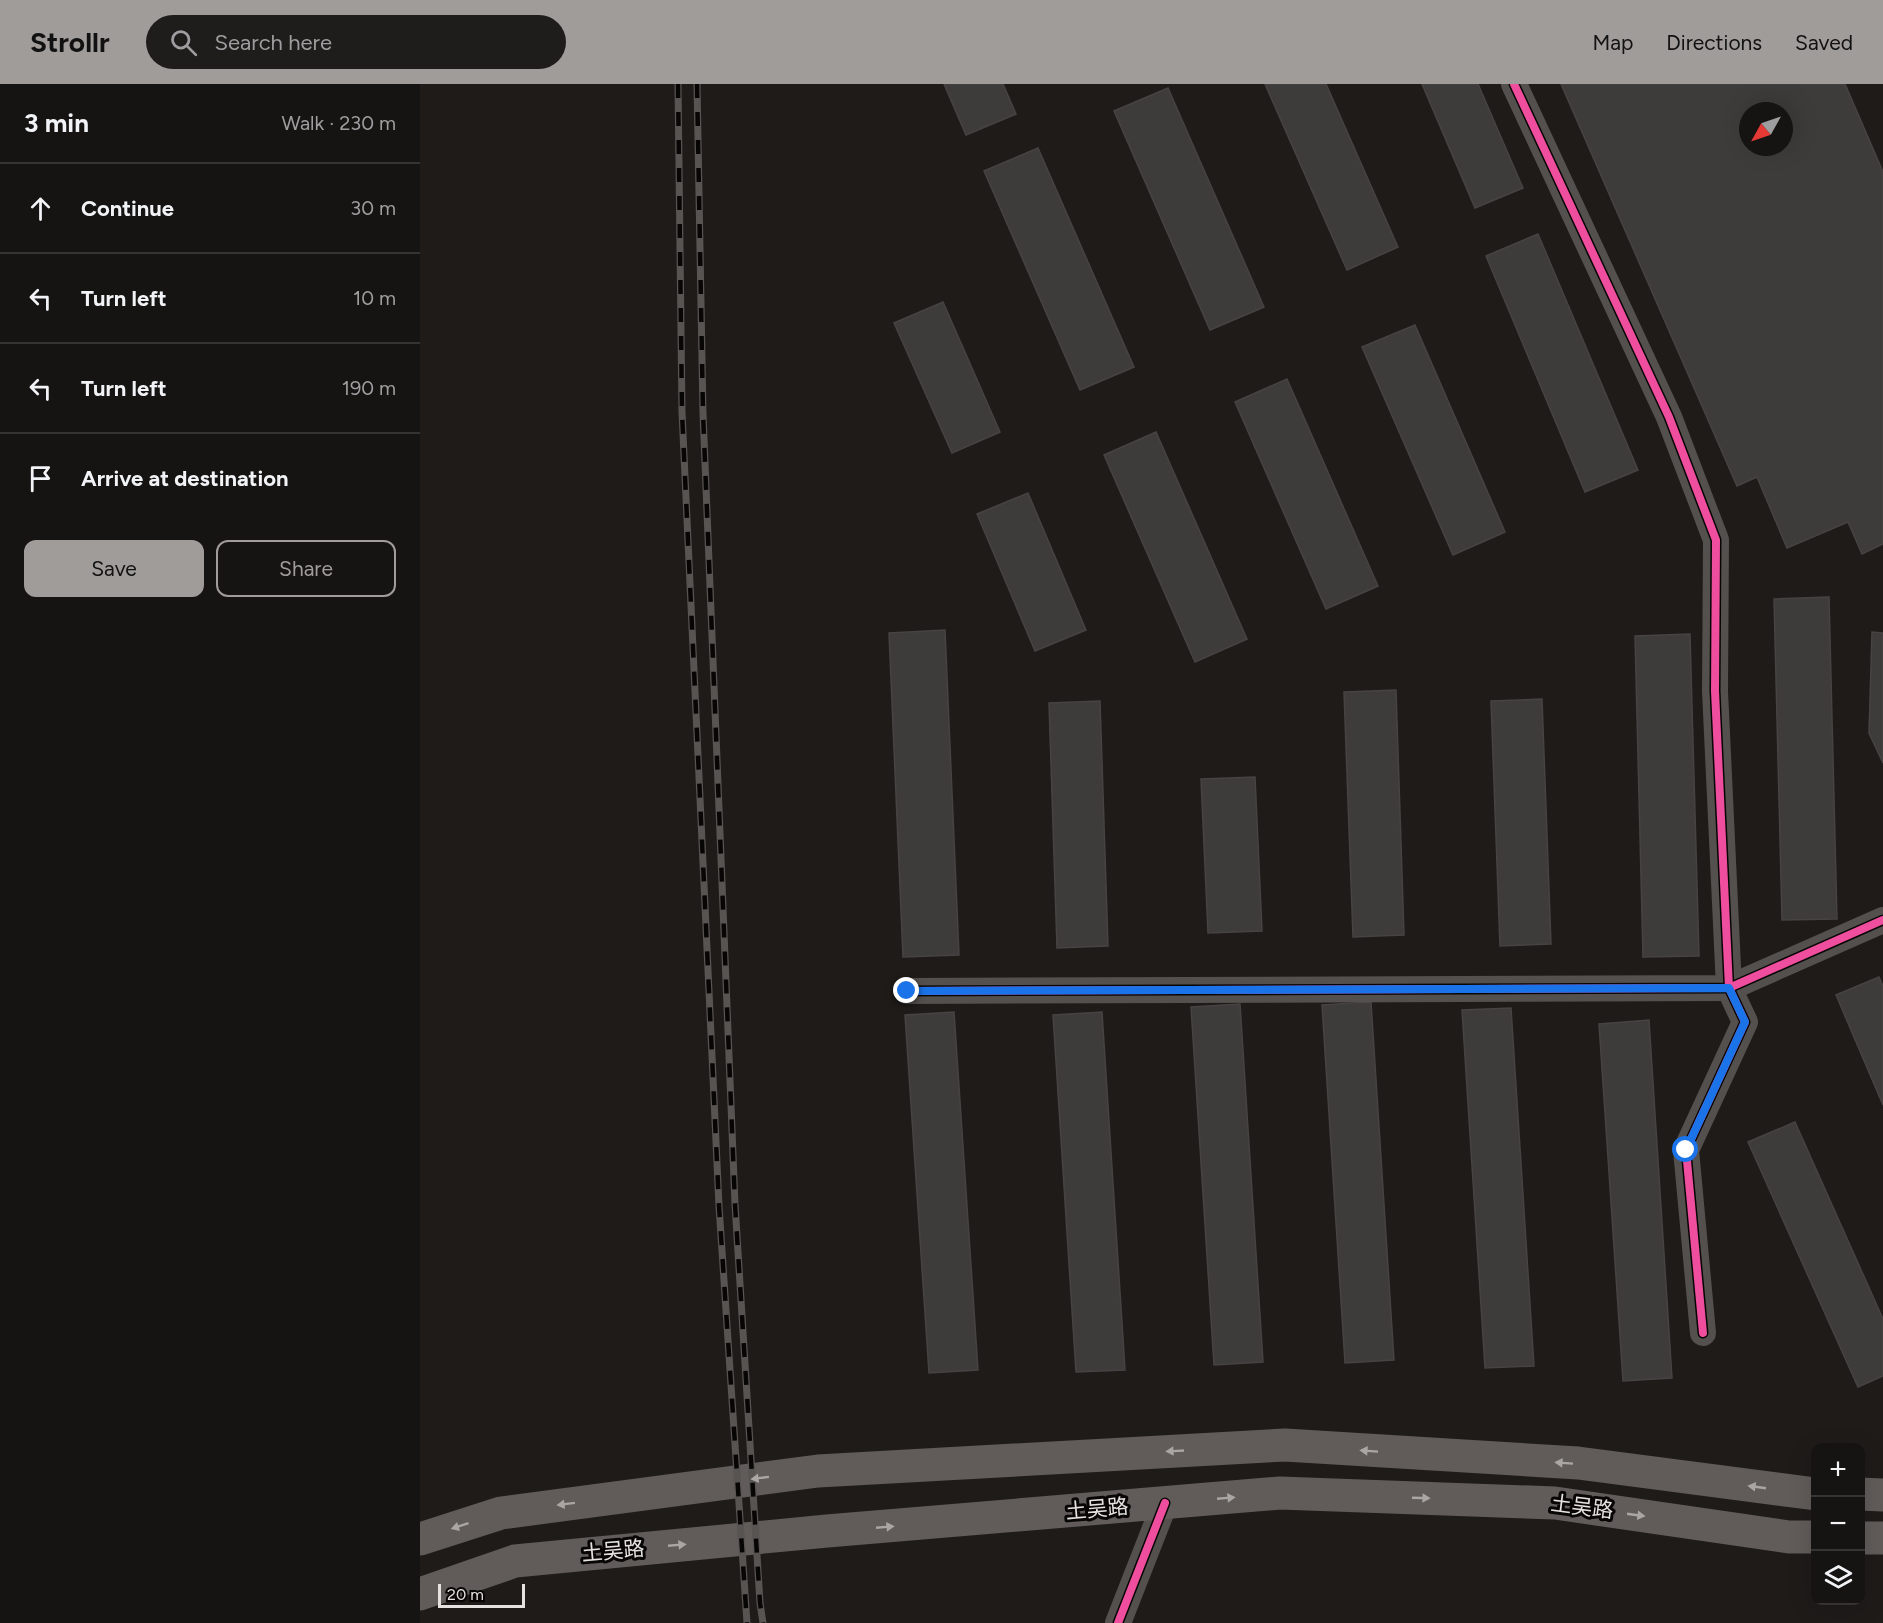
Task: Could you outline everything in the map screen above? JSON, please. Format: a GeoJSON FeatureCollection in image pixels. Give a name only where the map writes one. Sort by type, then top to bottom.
{"type":"FeatureCollection","features":[{"type":"Feature","properties":{"kind":"main road","name":"土吴路"},"geometry":{"type":"LineString","coordinates":[[420,1539],[501,1512],[818,1471],[1285,1445],[1578,1463],[1811,1493]]}},
{"type":"Feature","properties":{"kind":"main road","name":"土吴路"},"geometry":{"type":"LineString","coordinates":[[420,1594],[515,1561],[827,1531],[1281,1493],[1555,1503],[1789,1537],[1811,1537]]}},
{"type":"Feature","properties":{"kind":"main road"},"geometry":{"type":"LineString","coordinates":[[1865,1494],[1883,1495]]}},
{"type":"Feature","properties":{"kind":"main road"},"geometry":{"type":"LineString","coordinates":[[1865,1538],[1883,1538]]}},
{"type":"Feature","properties":{"kind":"street"},"geometry":{"type":"LineString","coordinates":[[1514,84],[1669,417],[1716,540],[1715,691],[1729,988],[1745,1022],[1686,1150],[1703,1333]]}},
{"type":"Feature","properties":{"kind":"street"},"geometry":{"type":"LineString","coordinates":[[907,991],[1729,988],[1883,920]]}},
{"type":"Feature","properties":{"kind":"street"},"geometry":{"type":"LineString","coordinates":[[1118,1623],[1165,1503]]}},
{"type":"Feature","properties":{"kind":"building"},"geometry":{"type":"Polygon","coordinates":[[[944,84],[1003,84],[1016,114],[966,135],[944,84]]]}},
{"type":"Feature","properties":{"kind":"building"},"geometry":{"type":"Polygon","coordinates":[[[1265,84],[1326,84],[1398,247],[1347,270],[1265,84]]]}},
{"type":"Feature","properties":{"kind":"building"},"geometry":{"type":"Polygon","coordinates":[[[1422,84],[1478,84],[1523,188],[1475,208],[1422,84]]]}},
{"type":"Feature","properties":{"kind":"building"},"geometry":{"type":"Polygon","coordinates":[[[1561,84],[1845,84],[1883,172],[1883,544],[1862,554],[1848,522],[1787,548],[1757,477],[1737,486],[1561,84]]]}},
{"type":"Feature","properties":{"kind":"building"},"geometry":{"type":"Polygon","coordinates":[[[1168,88],[1264,307],[1210,330],[1114,111],[1168,88]]]}},
{"type":"Feature","properties":{"kind":"building"},"geometry":{"type":"Polygon","coordinates":[[[1038,148],[1134,367],[1080,390],[984,171],[1038,148]]]}},
{"type":"Feature","properties":{"kind":"building"},"geometry":{"type":"Polygon","coordinates":[[[1538,234],[1638,470],[1585,492],[1486,256],[1538,234]]]}},
{"type":"Feature","properties":{"kind":"building"},"geometry":{"type":"Polygon","coordinates":[[[943,302],[1000,432],[952,453],[894,323],[943,302]]]}},
{"type":"Feature","properties":{"kind":"building"},"geometry":{"type":"Polygon","coordinates":[[[1415,325],[1505,532],[1453,555],[1362,347],[1415,325]]]}},
{"type":"Feature","properties":{"kind":"building"},"geometry":{"type":"Polygon","coordinates":[[[1287,379],[1378,586],[1326,609],[1235,402],[1287,379]]]}},
{"type":"Feature","properties":{"kind":"building"},"geometry":{"type":"Polygon","coordinates":[[[1156,432],[1247,639],[1195,662],[1104,455],[1156,432]]]}},
{"type":"Feature","properties":{"kind":"building"},"geometry":{"type":"Polygon","coordinates":[[[1028,493],[1086,630],[1035,651],[977,514],[1028,493]]]}},
{"type":"Feature","properties":{"kind":"building"},"geometry":{"type":"Polygon","coordinates":[[[1829,597],[1837,919],[1782,920],[1774,599],[1829,597]]]}},
{"type":"Feature","properties":{"kind":"building"},"geometry":{"type":"Polygon","coordinates":[[[945,630],[959,955],[903,957],[889,633],[945,630]]]}},
{"type":"Feature","properties":{"kind":"building"},"geometry":{"type":"Polygon","coordinates":[[[1872,632],[1883,633],[1883,763],[1869,733],[1872,632]]]}},
{"type":"Feature","properties":{"kind":"building"},"geometry":{"type":"Polygon","coordinates":[[[1690,634],[1699,956],[1643,957],[1635,636],[1690,634]]]}},
{"type":"Feature","properties":{"kind":"building"},"geometry":{"type":"Polygon","coordinates":[[[1396,690],[1404,935],[1353,937],[1344,692],[1396,690]]]}},
{"type":"Feature","properties":{"kind":"building"},"geometry":{"type":"Polygon","coordinates":[[[1542,699],[1551,944],[1500,946],[1491,701],[1542,699]]]}},
{"type":"Feature","properties":{"kind":"building"},"geometry":{"type":"Polygon","coordinates":[[[1100,701],[1108,946],[1057,948],[1049,703],[1100,701]]]}},
{"type":"Feature","properties":{"kind":"building"},"geometry":{"type":"Polygon","coordinates":[[[1255,777],[1262,931],[1208,933],[1201,779],[1255,777]]]}},
{"type":"Feature","properties":{"kind":"building"},"geometry":{"type":"Polygon","coordinates":[[[1879,977],[1883,986],[1883,1105],[1836,995],[1879,977]]]}},
{"type":"Feature","properties":{"kind":"building"},"geometry":{"type":"Polygon","coordinates":[[[1371,1002],[1394,1360],[1345,1363],[1322,1005],[1371,1002]]]}},
{"type":"Feature","properties":{"kind":"building"},"geometry":{"type":"Polygon","coordinates":[[[1240,1004],[1263,1362],[1214,1365],[1191,1007],[1240,1004]]]}},
{"type":"Feature","properties":{"kind":"building"},"geometry":{"type":"Polygon","coordinates":[[[1511,1008],[1534,1366],[1485,1368],[1462,1010],[1511,1008]]]}},
{"type":"Feature","properties":{"kind":"building"},"geometry":{"type":"Polygon","coordinates":[[[954,1012],[978,1370],[929,1373],[905,1015],[954,1012]]]}},
{"type":"Feature","properties":{"kind":"building"},"geometry":{"type":"Polygon","coordinates":[[[1102,1012],[1125,1370],[1076,1372],[1053,1015],[1102,1012]]]}},
{"type":"Feature","properties":{"kind":"building"},"geometry":{"type":"Polygon","coordinates":[[[1649,1020],[1672,1378],[1623,1381],[1599,1024],[1649,1020]]]}},
{"type":"Feature","properties":{"kind":"building"},"geometry":{"type":"Polygon","coordinates":[[[1795,1122],[1883,1319],[1883,1376],[1858,1387],[1748,1142],[1795,1122]]]}},
{"type":"Feature","properties":{"kind":"railway"},"geometry":{"type":"LineString","coordinates":[[678,84],[682,412],[719,1206],[747,1623]]}},
{"type":"Feature","properties":{"kind":"railway"},"geometry":{"type":"LineString","coordinates":[[697,84],[703,413],[735,1204],[763,1623]]}},
{"type":"Feature","properties":{"kind":"cycle path"},"geometry":{"type":"LineString","coordinates":[[1514,84],[1669,417],[1716,540],[1715,691],[1729,988],[1745,1022],[1686,1150],[1703,1333]]}},
{"type":"Feature","properties":{"kind":"cycle path"},"geometry":{"type":"LineString","coordinates":[[907,991],[1729,988],[1883,920]]}},
{"type":"Feature","properties":{"kind":"cycle path"},"geometry":{"type":"LineString","coordinates":[[1118,1623],[1165,1503]]}},
{"type":"Feature","properties":{"kind":"route"},"geometry":{"type":"LineString","coordinates":[[907,991],[1729,988],[1745,1022],[1686,1150]]}}]}
